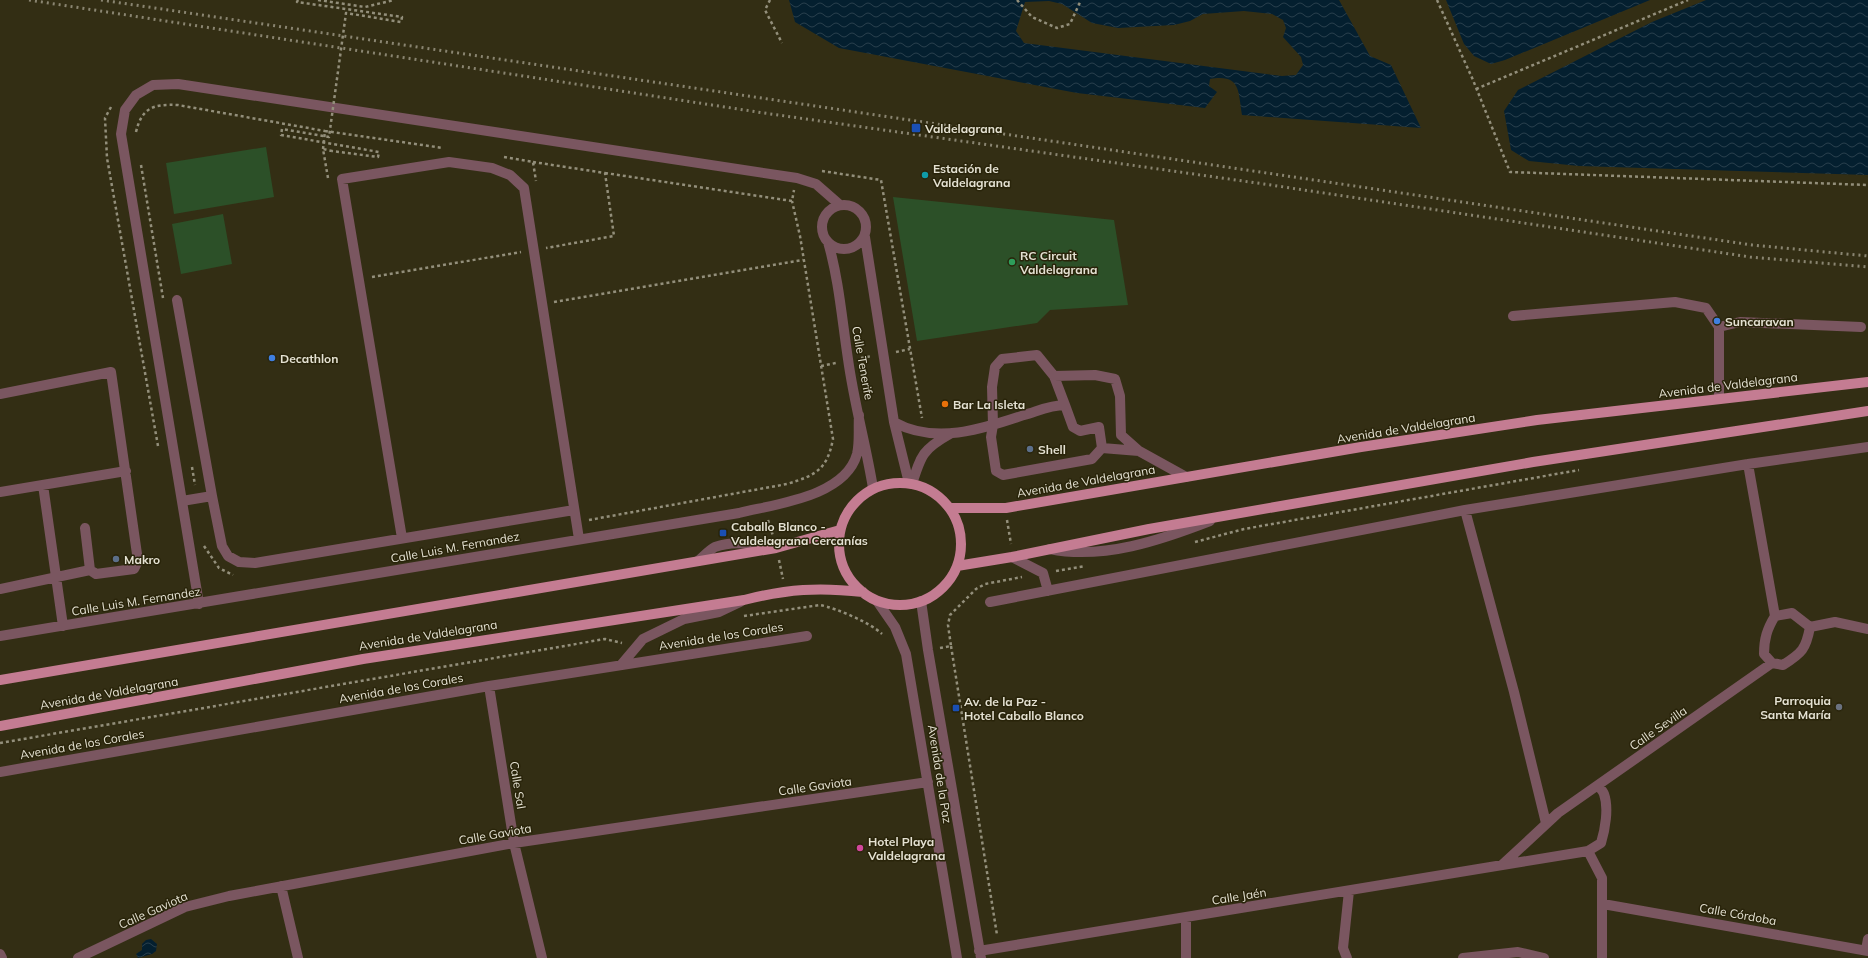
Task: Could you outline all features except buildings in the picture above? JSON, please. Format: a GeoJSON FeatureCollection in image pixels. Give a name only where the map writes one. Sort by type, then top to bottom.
{"type":"FeatureCollection","features":[{"type":"Feature","properties":{"kind":"main road","name":"Avenida de Valdelagrana"},"geometry":{"type":"LineString","coordinates":[[950,508],[1006,508],[1361,447],[1530,422],[1868,382]]}},
{"type":"Feature","properties":{"kind":"main road"},"geometry":{"type":"LineString","coordinates":[[957,566],[1012,557],[1220,517],[1533,462],[1868,411]]}},
{"type":"Feature","properties":{"kind":"main road"},"geometry":{"type":"LineString","coordinates":[[890,483],[911,483],[927,488],[950,508],[958,526],[961,546],[957,566],[950,579],[939,591],[921,601],[907,605],[892,605],[876,601],[851,581],[842,565],[839,548],[840,530],[847,513],[858,499],[873,488],[890,483]]}},
{"type":"Feature","properties":{"kind":"main road"},"geometry":{"type":"LineString","coordinates":[[0,680],[767,549],[840,530]]}},
{"type":"Feature","properties":{"kind":"main road","name":"Avenida de Valdelagrana"},"geometry":{"type":"LineString","coordinates":[[0,726],[363,659],[744,600],[785,590],[832,588],[863,592]]}},
{"type":"Feature","properties":{"kind":"street"},"geometry":{"type":"LineString","coordinates":[[199,604],[121,134],[125,110],[136,95],[153,85],[178,84],[797,178],[816,184],[840,205]]}},
{"type":"Feature","properties":{"kind":"street"},"geometry":{"type":"LineString","coordinates":[[402,538],[342,179],[449,162],[492,168],[510,175],[524,188],[579,539]]}},
{"type":"Feature","properties":{"kind":"street"},"geometry":{"type":"LineString","coordinates":[[840,205],[854,206],[864,216],[867,230],[865,237],[854,247],[839,249],[828,242],[822,232],[822,222],[826,214],[832,208],[840,205]]}},
{"type":"Feature","properties":{"kind":"street","name":"Calle Tenerife"},"geometry":{"type":"LineString","coordinates":[[865,237],[894,422],[911,483]]}},
{"type":"Feature","properties":{"kind":"street","name":"Calle Tenerife"},"geometry":{"type":"LineString","coordinates":[[828,242],[836,270],[848,361],[873,488]]}},
{"type":"Feature","properties":{"kind":"street"},"geometry":{"type":"LineString","coordinates":[[177,300],[222,546],[228,556],[239,562],[255,562],[574,510]]}},
{"type":"Feature","properties":{"kind":"street"},"geometry":{"type":"LineString","coordinates":[[1513,316],[1675,302],[1706,308],[1719,328],[1719,399]]}},
{"type":"Feature","properties":{"kind":"street"},"geometry":{"type":"LineString","coordinates":[[1719,328],[1740,322],[1861,327]]}},
{"type":"Feature","properties":{"kind":"street"},"geometry":{"type":"LineString","coordinates":[[1037,355],[1054,376],[1073,427],[1080,431],[1099,427],[1102,448],[1092,459],[1003,475],[996,471],[991,437],[993,425],[992,375],[995,366],[1002,359],[1037,355]]}},
{"type":"Feature","properties":{"kind":"street"},"geometry":{"type":"LineString","coordinates":[[0,394],[111,372],[134,526],[137,566],[134,569],[96,574],[90,570],[0,588]]}},
{"type":"Feature","properties":{"kind":"street"},"geometry":{"type":"LineString","coordinates":[[1054,376],[1095,375],[1115,379],[1120,396],[1121,435],[1139,451],[1186,477]]}},
{"type":"Feature","properties":{"kind":"street"},"geometry":{"type":"LineString","coordinates":[[894,422],[916,431],[950,434],[993,425],[1054,405],[1065,405]]}},
{"type":"Feature","properties":{"kind":"street","name":"Calle Luis M. Fernandez"},"geometry":{"type":"LineString","coordinates":[[0,636],[739,513],[806,497],[829,488],[850,470],[857,454],[859,415]]}},
{"type":"Feature","properties":{"kind":"street"},"geometry":{"type":"LineString","coordinates":[[911,483],[920,459],[934,443],[950,434]]}},
{"type":"Feature","properties":{"kind":"street"},"geometry":{"type":"LineString","coordinates":[[990,602],[1464,510],[1748,464],[1868,447]]}},
{"type":"Feature","properties":{"kind":"street"},"geometry":{"type":"LineString","coordinates":[[1102,448],[1139,451]]}},
{"type":"Feature","properties":{"kind":"street"},"geometry":{"type":"LineString","coordinates":[[1748,464],[1775,616],[1767,629],[1764,643],[1764,654],[1772,663]]}},
{"type":"Feature","properties":{"kind":"street"},"geometry":{"type":"LineString","coordinates":[[0,492],[126,471]]}},
{"type":"Feature","properties":{"kind":"street"},"geometry":{"type":"LineString","coordinates":[[43,485],[63,626]]}},
{"type":"Feature","properties":{"kind":"street"},"geometry":{"type":"LineString","coordinates":[[182,500],[212,496]]}},
{"type":"Feature","properties":{"kind":"street"},"geometry":{"type":"LineString","coordinates":[[1464,510],[1514,692],[1546,823],[1502,865]]}},
{"type":"Feature","properties":{"kind":"street"},"geometry":{"type":"LineString","coordinates":[[85,528],[90,570]]}},
{"type":"Feature","properties":{"kind":"street"},"geometry":{"type":"LineString","coordinates":[[1012,557],[1043,573],[1048,591]]}},
{"type":"Feature","properties":{"kind":"street"},"geometry":{"type":"LineString","coordinates":[[622,665],[643,639],[684,619],[719,612],[744,600]]}},
{"type":"Feature","properties":{"kind":"street","name":"Avenida de la Paz"},"geometry":{"type":"LineString","coordinates":[[876,601],[895,627],[906,654],[957,958]]}},
{"type":"Feature","properties":{"kind":"street","name":"Avenida de la Paz"},"geometry":{"type":"LineString","coordinates":[[921,601],[980,955]]}},
{"type":"Feature","properties":{"kind":"street"},"geometry":{"type":"LineString","coordinates":[[1775,616],[1792,613],[1810,627],[1836,622],[1868,629]]}},
{"type":"Feature","properties":{"kind":"street","name":"Calle Sevilla"},"geometry":{"type":"LineString","coordinates":[[1546,823],[1558,813],[1772,663],[1783,665],[1797,656],[1807,643],[1810,627]]}},
{"type":"Feature","properties":{"kind":"street","name":"Avenida de los Corales"},"geometry":{"type":"LineString","coordinates":[[0,772],[489,686],[807,636]]}},
{"type":"Feature","properties":{"kind":"street","name":"Calle Sal"},"geometry":{"type":"LineString","coordinates":[[489,686],[514,843],[542,958]]}},
{"type":"Feature","properties":{"kind":"street","name":"Calle Gaviota"},"geometry":{"type":"LineString","coordinates":[[78,958],[185,907],[229,896],[514,843],[928,782]]}},
{"type":"Feature","properties":{"kind":"street"},"geometry":{"type":"LineString","coordinates":[[1598,786],[1604,794],[1606,810],[1603,835],[1600,843],[1588,851],[1602,878],[1602,958]]}},
{"type":"Feature","properties":{"kind":"street","name":"Calle Jaén"},"geometry":{"type":"LineString","coordinates":[[980,955],[999,948],[1588,851]]}},
{"type":"Feature","properties":{"kind":"street"},"geometry":{"type":"LineString","coordinates":[[281,886],[298,958]]}},
{"type":"Feature","properties":{"kind":"street"},"geometry":{"type":"LineString","coordinates":[[1347,958],[1343,948],[1349,891]]}},
{"type":"Feature","properties":{"kind":"street","name":"Calle Córdoba"},"geometry":{"type":"LineString","coordinates":[[1603,904],[1867,950]]}},
{"type":"Feature","properties":{"kind":"street"},"geometry":{"type":"LineString","coordinates":[[1186,918],[1186,958]]}},
{"type":"Feature","properties":{"kind":"street"},"geometry":{"type":"LineString","coordinates":[[1867,950],[1868,939]]}},
{"type":"Feature","properties":{"kind":"street"},"geometry":{"type":"LineString","coordinates":[[1464,958],[1518,952],[1544,958]]}},
{"type":"Feature","properties":{"kind":"street"},"geometry":{"type":"LineString","coordinates":[[0,954],[2,958]]}},
{"type":"Feature","properties":{"kind":"path"},"geometry":{"type":"LineString","coordinates":[[298,0],[297,2],[402,17],[401,22],[346,13],[329,137],[282,130],[281,135],[379,152],[378,157],[332,151]]}},
{"type":"Feature","properties":{"kind":"path"},"geometry":{"type":"LineString","coordinates":[[318,0],[366,7],[394,0]]}},
{"type":"Feature","properties":{"kind":"path"},"geometry":{"type":"LineString","coordinates":[[770,0],[765,10],[782,44]]}},
{"type":"Feature","properties":{"kind":"path"},"geometry":{"type":"LineString","coordinates":[[1017,0],[1032,17],[1056,28],[1070,24],[1081,0]]}},
{"type":"Feature","properties":{"kind":"path"},"geometry":{"type":"LineString","coordinates":[[1437,0],[1510,172],[1868,185]]}},
{"type":"Feature","properties":{"kind":"path"},"geometry":{"type":"LineString","coordinates":[[1476,89],[1688,0]]}},
{"type":"Feature","properties":{"kind":"path"},"geometry":{"type":"LineString","coordinates":[[328,95],[336,96]]}},
{"type":"Feature","properties":{"kind":"path"},"geometry":{"type":"LineString","coordinates":[[114,101],[105,118],[107,158],[158,446]]}},
{"type":"Feature","properties":{"kind":"path"},"geometry":{"type":"LineString","coordinates":[[323,149],[326,131],[448,149]]}},
{"type":"Feature","properties":{"kind":"path"},"geometry":{"type":"LineString","coordinates":[[502,157],[533,162],[536,185]]}},
{"type":"Feature","properties":{"kind":"path"},"geometry":{"type":"LineString","coordinates":[[821,171],[880,180],[922,419]]}},
{"type":"Feature","properties":{"kind":"path"},"geometry":{"type":"LineString","coordinates":[[605,173],[792,201]]}},
{"type":"Feature","properties":{"kind":"path"},"geometry":{"type":"LineString","coordinates":[[588,520],[787,484],[808,477],[821,468],[830,456],[833,439],[804,260],[792,201],[797,178]]}},
{"type":"Feature","properties":{"kind":"path"},"geometry":{"type":"LineString","coordinates":[[359,279],[546,248],[545,240]]}},
{"type":"Feature","properties":{"kind":"path"},"geometry":{"type":"LineString","coordinates":[[554,302],[804,260]]}},
{"type":"Feature","properties":{"kind":"path"},"geometry":{"type":"LineString","coordinates":[[821,366],[910,349]]}},
{"type":"Feature","properties":{"kind":"path"},"geometry":{"type":"LineString","coordinates":[[1006,508],[1012,557]]}},
{"type":"Feature","properties":{"kind":"path"},"geometry":{"type":"LineString","coordinates":[[740,617],[820,605],[832,607],[857,619]]}},
{"type":"Feature","properties":{"kind":"path"},"geometry":{"type":"LineString","coordinates":[[0,743],[605,639],[621,643],[643,639]]}},
{"type":"Feature","properties":{"kind":"path"},"geometry":{"type":"LineString","coordinates":[[951,646],[999,948]]}},
{"type":"Feature","properties":{"kind":"green space"},"geometry":{"type":"Polygon","coordinates":[[[266,147],[274,197],[174,214],[166,163],[266,147]]]}},
{"type":"Feature","properties":{"kind":"green space","name":"RC Circuit Valdelagrana"},"geometry":{"type":"Polygon","coordinates":[[[893,197],[1114,220],[1128,305],[1050,310],[1037,323],[917,341],[893,197]]]}},
{"type":"Feature","properties":{"kind":"green space"},"geometry":{"type":"Polygon","coordinates":[[[223,214],[232,264],[181,274],[172,224],[223,214]]]}},
{"type":"Feature","properties":{"kind":"water"},"geometry":{"type":"Polygon","coordinates":[[[789,0],[1339,0],[1370,56],[1391,65],[1421,128],[1242,115],[1236,86],[1228,79],[1220,78],[1210,79],[1209,86],[1217,92],[1205,108],[1077,93],[839,48],[795,22],[789,0]],[[1049,1],[1025,2],[1016,31],[1024,43],[1282,76],[1296,75],[1303,65],[1301,57],[1283,37],[1286,28],[1283,20],[1272,14],[1244,11],[1203,14],[1190,21],[1174,25],[1118,28],[1092,23],[1062,4],[1049,1]]]}},
{"type":"Feature","properties":{"kind":"water"},"geometry":{"type":"Polygon","coordinates":[[[1446,0],[1650,0],[1505,60],[1491,64],[1474,56],[1464,44],[1446,0]]]}},
{"type":"Feature","properties":{"kind":"water"},"geometry":{"type":"Polygon","coordinates":[[[1706,0],[1868,0],[1868,175],[1579,166],[1529,161],[1511,150],[1504,111],[1518,90],[1652,22],[1706,0]]]}},
{"type":"Feature","properties":{"kind":"water"},"geometry":{"type":"Polygon","coordinates":[[[151,939],[157,944],[156,951],[152,954],[138,958],[136,954],[142,950],[142,944],[146,940],[151,939]]]}},
{"type":"Feature","properties":{"kind":"railway"},"geometry":{"type":"LineString","coordinates":[[29,0],[764,113],[1264,184],[1750,257],[1868,267]]}},
{"type":"Feature","properties":{"kind":"railway"},"geometry":{"type":"LineString","coordinates":[[101,0],[1752,245],[1868,256]]}},
{"type":"Feature","properties":{"kind":"place","name":"Valdelagrana"},"geometry":{"type":"Point","coordinates":[916,128]}},
{"type":"Feature","properties":{"kind":"place","name":"Estación de Valdelagrana"},"geometry":{"type":"Point","coordinates":[925,175]}},
{"type":"Feature","properties":{"kind":"place","name":"RC Circuit Valdelagrana"},"geometry":{"type":"Point","coordinates":[1012,262]}},
{"type":"Feature","properties":{"kind":"place","name":"Suncaravan"},"geometry":{"type":"Point","coordinates":[1717,321]}},
{"type":"Feature","properties":{"kind":"place","name":"Decathlon"},"geometry":{"type":"Point","coordinates":[272,358]}},
{"type":"Feature","properties":{"kind":"place","name":"Bar La Isleta"},"geometry":{"type":"Point","coordinates":[945,404]}},
{"type":"Feature","properties":{"kind":"place","name":"Shell"},"geometry":{"type":"Point","coordinates":[1030,449]}},
{"type":"Feature","properties":{"kind":"place","name":"Caballo Blanco - Valdelagrana Cercanías"},"geometry":{"type":"Point","coordinates":[723,533]}},
{"type":"Feature","properties":{"kind":"place","name":"Makro"},"geometry":{"type":"Point","coordinates":[116,559]}},
{"type":"Feature","properties":{"kind":"place","name":"Parroquia Santa María"},"geometry":{"type":"Point","coordinates":[1839,707]}},
{"type":"Feature","properties":{"kind":"place","name":"Av. de la Paz - Hotel Caballo Blanco"},"geometry":{"type":"Point","coordinates":[956,708]}},
{"type":"Feature","properties":{"kind":"place","name":"Hotel Playa Valdelagrana"},"geometry":{"type":"Point","coordinates":[860,848]}}]}
